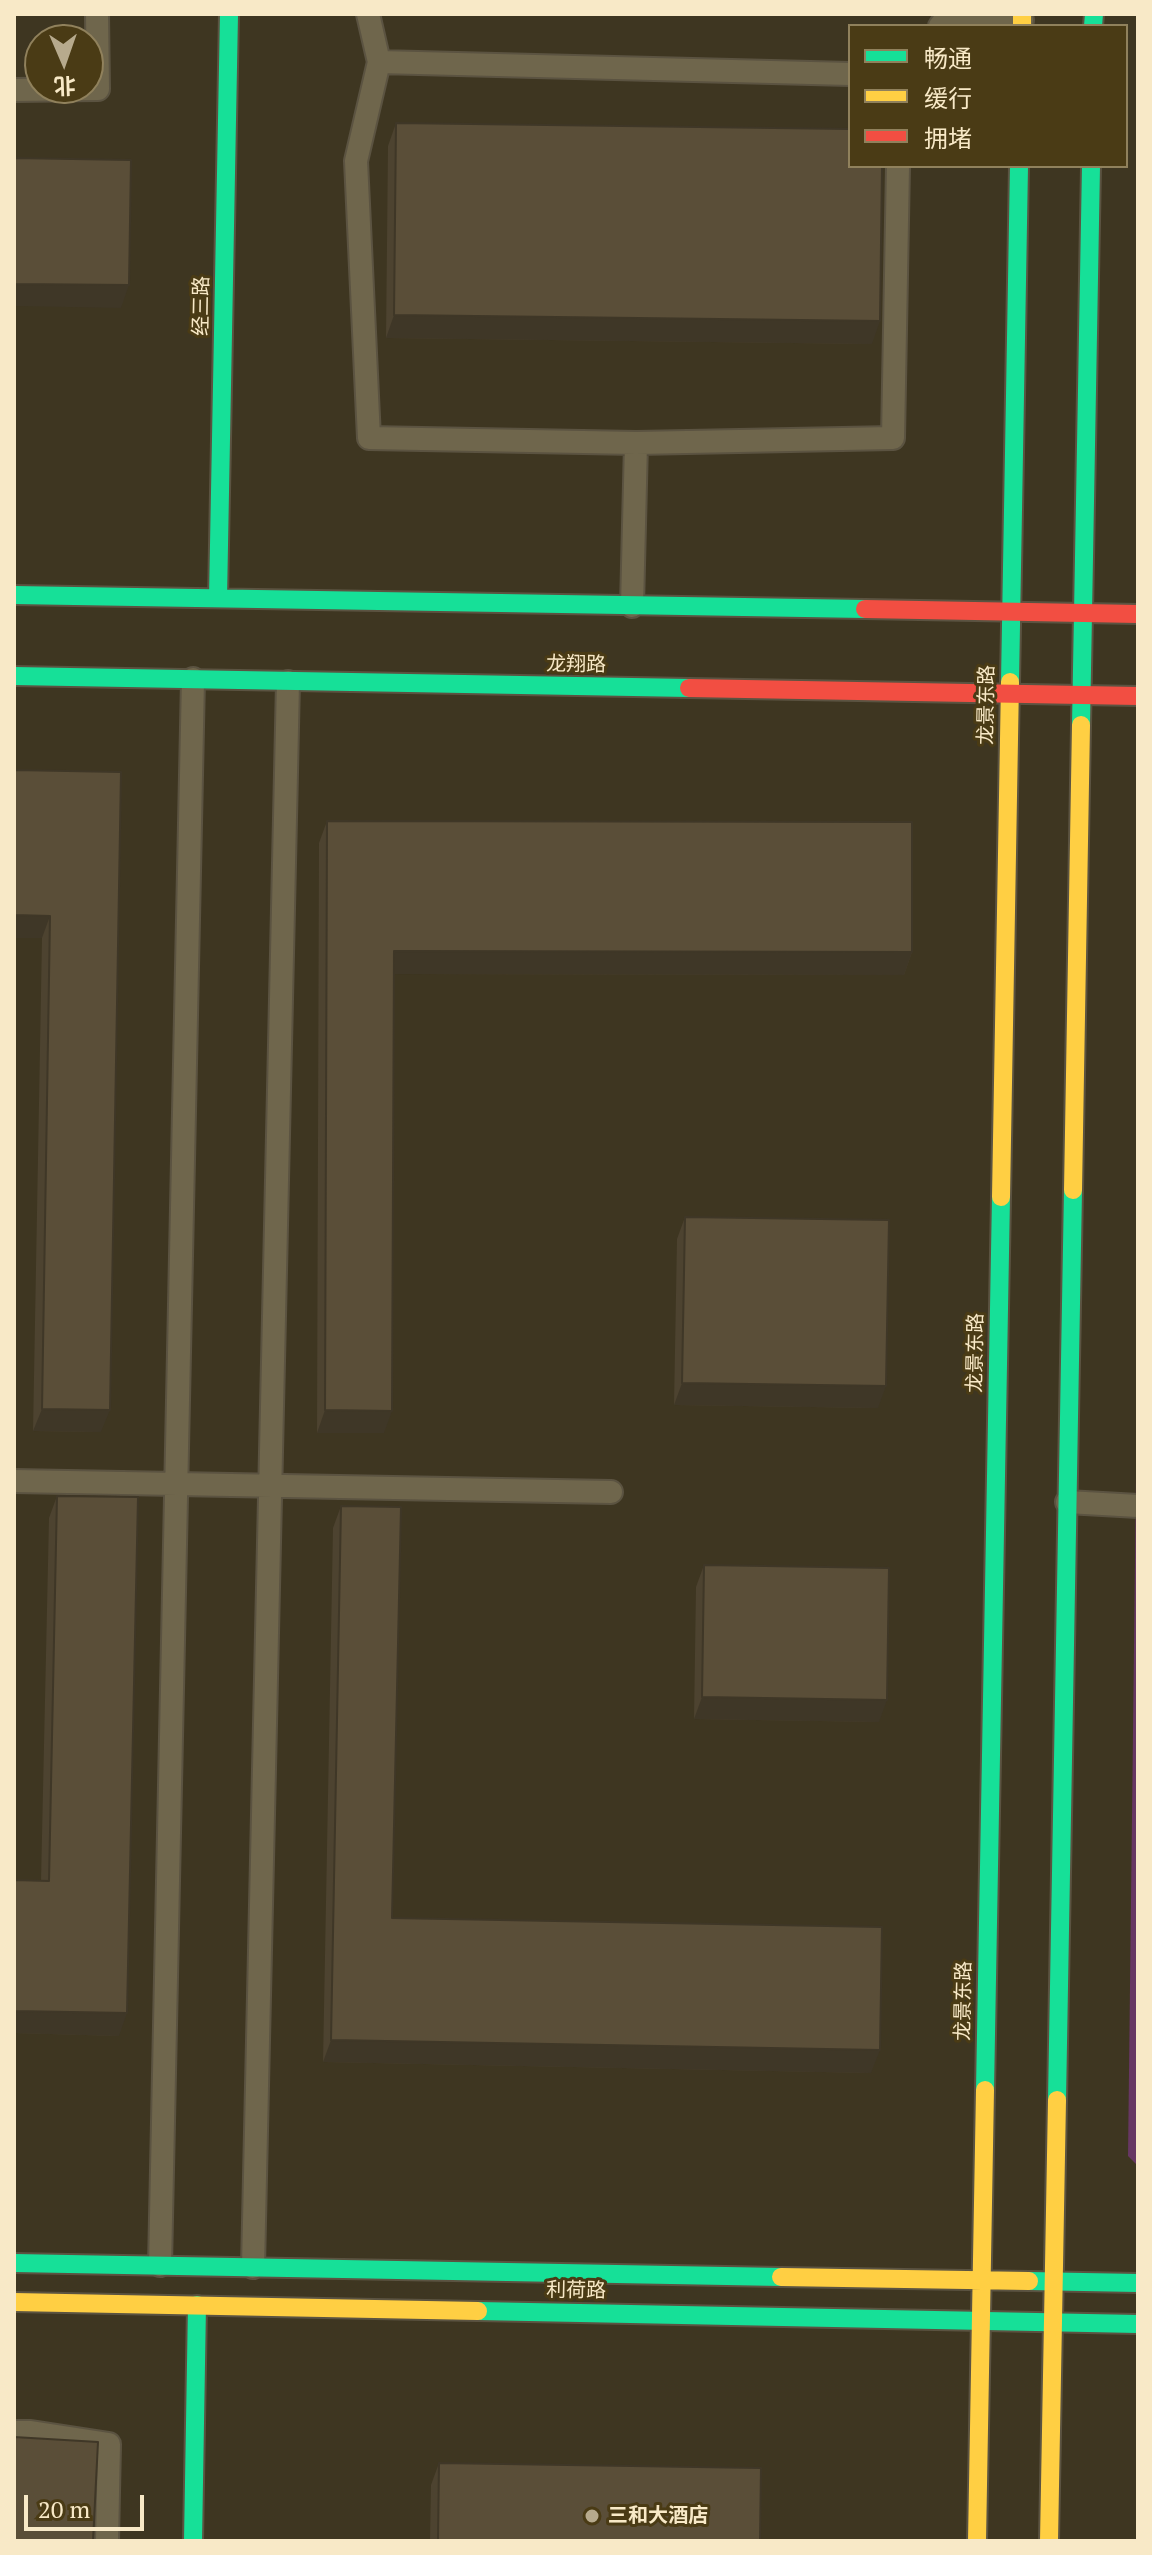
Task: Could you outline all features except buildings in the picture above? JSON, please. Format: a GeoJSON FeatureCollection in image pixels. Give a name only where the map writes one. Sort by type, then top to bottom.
{"type":"FeatureCollection","features":[{"type":"Feature","properties":{"kind":"main road","name":"经三路"},"geometry":{"type":"LineString","coordinates":[[218,598],[229,14]]}},
{"type":"Feature","properties":{"kind":"main road","name":"龙景东路"},"geometry":{"type":"LineString","coordinates":[[977,2541],[1019,168]]}},
{"type":"Feature","properties":{"kind":"main road"},"geometry":{"type":"LineString","coordinates":[[1049,2541],[1091,168]]}},
{"type":"Feature","properties":{"kind":"main road"},"geometry":{"type":"LineString","coordinates":[[14,595],[1138,614]]}},
{"type":"Feature","properties":{"kind":"main road","name":"龙翔路"},"geometry":{"type":"LineString","coordinates":[[14,676],[1138,696]]}},
{"type":"Feature","properties":{"kind":"main road","name":"利荷路"},"geometry":{"type":"LineString","coordinates":[[14,2263],[1138,2283]]}},
{"type":"Feature","properties":{"kind":"main road","name":"利荷路"},"geometry":{"type":"LineString","coordinates":[[14,2302],[1138,2324]]}},
{"type":"Feature","properties":{"kind":"main road"},"geometry":{"type":"LineString","coordinates":[[193,2541],[197,2305]]}},
{"type":"Feature","properties":{"kind":"lane"},"geometry":{"type":"LineString","coordinates":[[14,90],[98,89],[97,14]]}},
{"type":"Feature","properties":{"kind":"lane"},"geometry":{"type":"LineString","coordinates":[[368,14],[379,62],[356,161],[369,438],[636,443],[893,438],[898,168]]}},
{"type":"Feature","properties":{"kind":"lane"},"geometry":{"type":"LineString","coordinates":[[942,24],[944,21],[1022,20]]}},
{"type":"Feature","properties":{"kind":"lane"},"geometry":{"type":"LineString","coordinates":[[379,62],[848,74]]}},
{"type":"Feature","properties":{"kind":"lane"},"geometry":{"type":"LineString","coordinates":[[632,606],[636,443]]}},
{"type":"Feature","properties":{"kind":"lane"},"geometry":{"type":"LineString","coordinates":[[160,2265],[193,679]]}},
{"type":"Feature","properties":{"kind":"lane"},"geometry":{"type":"LineString","coordinates":[[253,2267],[288,682]]}},
{"type":"Feature","properties":{"kind":"lane"},"geometry":{"type":"LineString","coordinates":[[14,1481],[611,1492]]}},
{"type":"Feature","properties":{"kind":"lane"},"geometry":{"type":"LineString","coordinates":[[1067,1502],[1138,1506]]}},
{"type":"Feature","properties":{"kind":"lane"},"geometry":{"type":"LineString","coordinates":[[14,2432],[109,2444],[107,2541]]}},
{"type":"Feature","properties":{"kind":"shaded area"},"geometry":{"type":"Polygon","coordinates":[[[1138,1306],[1138,2166],[1128,2156],[1138,1306]]]}},
{"type":"Feature","properties":{"kind":"traffic: fast"},"geometry":{"type":"LineString","coordinates":[[218,598],[229,14]]}},
{"type":"Feature","properties":{"kind":"traffic: fast"},"geometry":{"type":"LineString","coordinates":[[1093,24],[1094,14]]}},
{"type":"Feature","properties":{"kind":"traffic: fast"},"geometry":{"type":"LineString","coordinates":[[1010,682],[1019,168]]}},
{"type":"Feature","properties":{"kind":"traffic: fast"},"geometry":{"type":"LineString","coordinates":[[1081,725],[1091,168]]}},
{"type":"Feature","properties":{"kind":"traffic: fast"},"geometry":{"type":"LineString","coordinates":[[14,595],[865,609]]}},
{"type":"Feature","properties":{"kind":"traffic: fast"},"geometry":{"type":"LineString","coordinates":[[14,676],[689,688]]}},
{"type":"Feature","properties":{"kind":"traffic: fast"},"geometry":{"type":"LineString","coordinates":[[1057,2100],[1073,1190]]}},
{"type":"Feature","properties":{"kind":"traffic: fast"},"geometry":{"type":"LineString","coordinates":[[985,2090],[1001,1197]]}},
{"type":"Feature","properties":{"kind":"traffic: fast"},"geometry":{"type":"LineString","coordinates":[[14,2263],[781,2277]]}},
{"type":"Feature","properties":{"kind":"traffic: fast"},"geometry":{"type":"LineString","coordinates":[[1029,2281],[1138,2283]]}},
{"type":"Feature","properties":{"kind":"traffic: fast"},"geometry":{"type":"LineString","coordinates":[[193,2541],[197,2305]]}},
{"type":"Feature","properties":{"kind":"traffic: fast"},"geometry":{"type":"LineString","coordinates":[[478,2311],[1138,2324]]}},
{"type":"Feature","properties":{"kind":"traffic: slow"},"geometry":{"type":"LineString","coordinates":[[1022,14],[1022,24]]}},
{"type":"Feature","properties":{"kind":"traffic: slow"},"geometry":{"type":"LineString","coordinates":[[1001,1197],[1010,682]]}},
{"type":"Feature","properties":{"kind":"traffic: slow"},"geometry":{"type":"LineString","coordinates":[[1073,1190],[1081,725]]}},
{"type":"Feature","properties":{"kind":"traffic: slow"},"geometry":{"type":"LineString","coordinates":[[977,2541],[985,2090]]}},
{"type":"Feature","properties":{"kind":"traffic: slow"},"geometry":{"type":"LineString","coordinates":[[1049,2541],[1057,2100]]}},
{"type":"Feature","properties":{"kind":"traffic: slow"},"geometry":{"type":"LineString","coordinates":[[781,2277],[1029,2281]]}},
{"type":"Feature","properties":{"kind":"traffic: slow"},"geometry":{"type":"LineString","coordinates":[[14,2302],[478,2311]]}},
{"type":"Feature","properties":{"kind":"traffic: jam"},"geometry":{"type":"LineString","coordinates":[[865,609],[1138,614]]}},
{"type":"Feature","properties":{"kind":"traffic: jam"},"geometry":{"type":"LineString","coordinates":[[689,688],[1138,696]]}},
{"type":"Feature","properties":{"kind":"place","name":"三和大酒店"},"geometry":{"type":"Point","coordinates":[592,2516]}}]}
